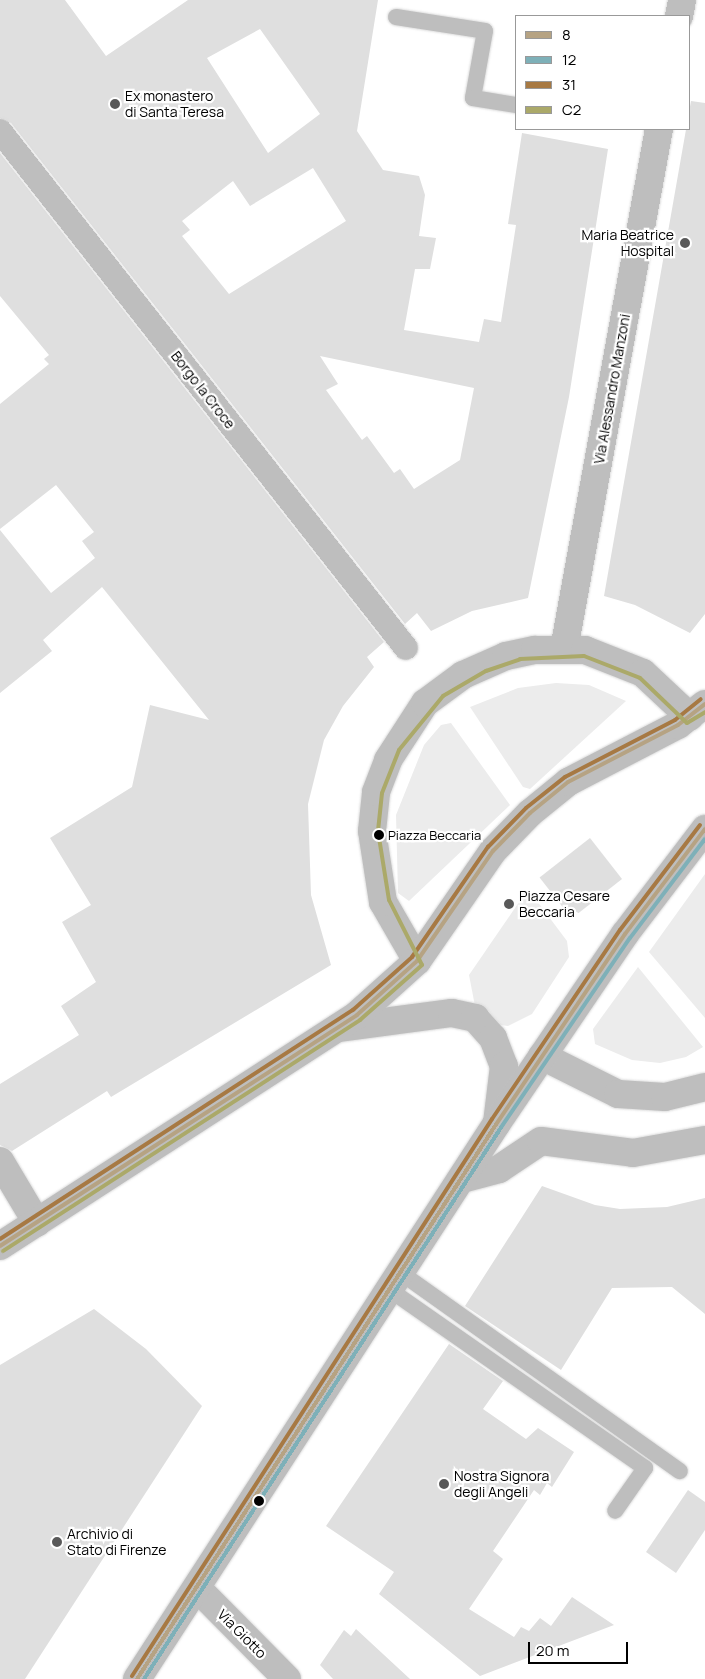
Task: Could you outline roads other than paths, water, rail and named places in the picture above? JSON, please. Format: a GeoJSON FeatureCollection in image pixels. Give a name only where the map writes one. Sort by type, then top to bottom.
{"type":"FeatureCollection","features":[{"type":"Feature","properties":{"kind":"street"},"geometry":{"type":"LineString","coordinates":[[679,15],[682,0]]}},
{"type":"Feature","properties":{"kind":"street","name":"Via Alessandro Manzoni"},"geometry":{"type":"LineString","coordinates":[[564,649],[658,130]]}},
{"type":"Feature","properties":{"kind":"street","name":"Borgo la Croce"},"geometry":{"type":"LineString","coordinates":[[0,131],[406,648]]}},
{"type":"Feature","properties":{"kind":"street"},"geometry":{"type":"LineString","coordinates":[[0,1246],[338,1028],[417,961],[493,851],[530,813],[568,782],[698,711],[626,663],[586,650],[564,649],[519,653],[463,675],[426,703],[394,747],[376,792],[372,840],[383,902],[417,961]]}},
{"type":"Feature","properties":{"kind":"street"},"geometry":{"type":"LineString","coordinates":[[137,1679],[497,1123],[626,934],[705,829]]}},
{"type":"Feature","properties":{"kind":"street"},"geometry":{"type":"LineString","coordinates":[[338,1028],[452,1013],[475,1018],[493,1038],[504,1066],[497,1123]]}},
{"type":"Feature","properties":{"kind":"street"},"geometry":{"type":"LineString","coordinates":[[542,1056],[618,1094],[665,1097],[705,1087]]}},
{"type":"Feature","properties":{"kind":"street"},"geometry":{"type":"LineString","coordinates":[[462,1179],[499,1169],[541,1141],[633,1153],[705,1140]]}},
{"type":"Feature","properties":{"kind":"street"},"geometry":{"type":"LineString","coordinates":[[0,1161],[37,1223]]}},
{"type":"Feature","properties":{"kind":"street","name":"Via Giotto"},"geometry":{"type":"LineString","coordinates":[[197,1588],[287,1679]]}},
{"type":"Feature","properties":{"kind":"lane"},"geometry":{"type":"LineString","coordinates":[[396,17],[485,31],[473,98],[515,105]]}},
{"type":"Feature","properties":{"kind":"lane"},"geometry":{"type":"LineString","coordinates":[[395,1282],[680,1471]]}},
{"type":"Feature","properties":{"kind":"lane"},"geometry":{"type":"LineString","coordinates":[[395,1282],[645,1468],[615,1511]]}},
{"type":"Feature","properties":{"kind":"place","name":"Ex monastero di Santa Teresa"},"geometry":{"type":"Point","coordinates":[115,104]}},
{"type":"Feature","properties":{"kind":"place","name":"Maria Beatrice Hospital"},"geometry":{"type":"Point","coordinates":[685,243]}},
{"type":"Feature","properties":{"kind":"place","name":"Piazza Beccaria"},"geometry":{"type":"Point","coordinates":[379,835]}},
{"type":"Feature","properties":{"kind":"place","name":"Piazza Cesare Beccaria"},"geometry":{"type":"Point","coordinates":[509,904]}},
{"type":"Feature","properties":{"kind":"place","name":"Nostra Signora degli Angeli"},"geometry":{"type":"Point","coordinates":[444,1484]}},
{"type":"Feature","properties":{"kind":"place","name":"Archivio di Stato di Firenze"},"geometry":{"type":"Point","coordinates":[57,1542]}}]}
